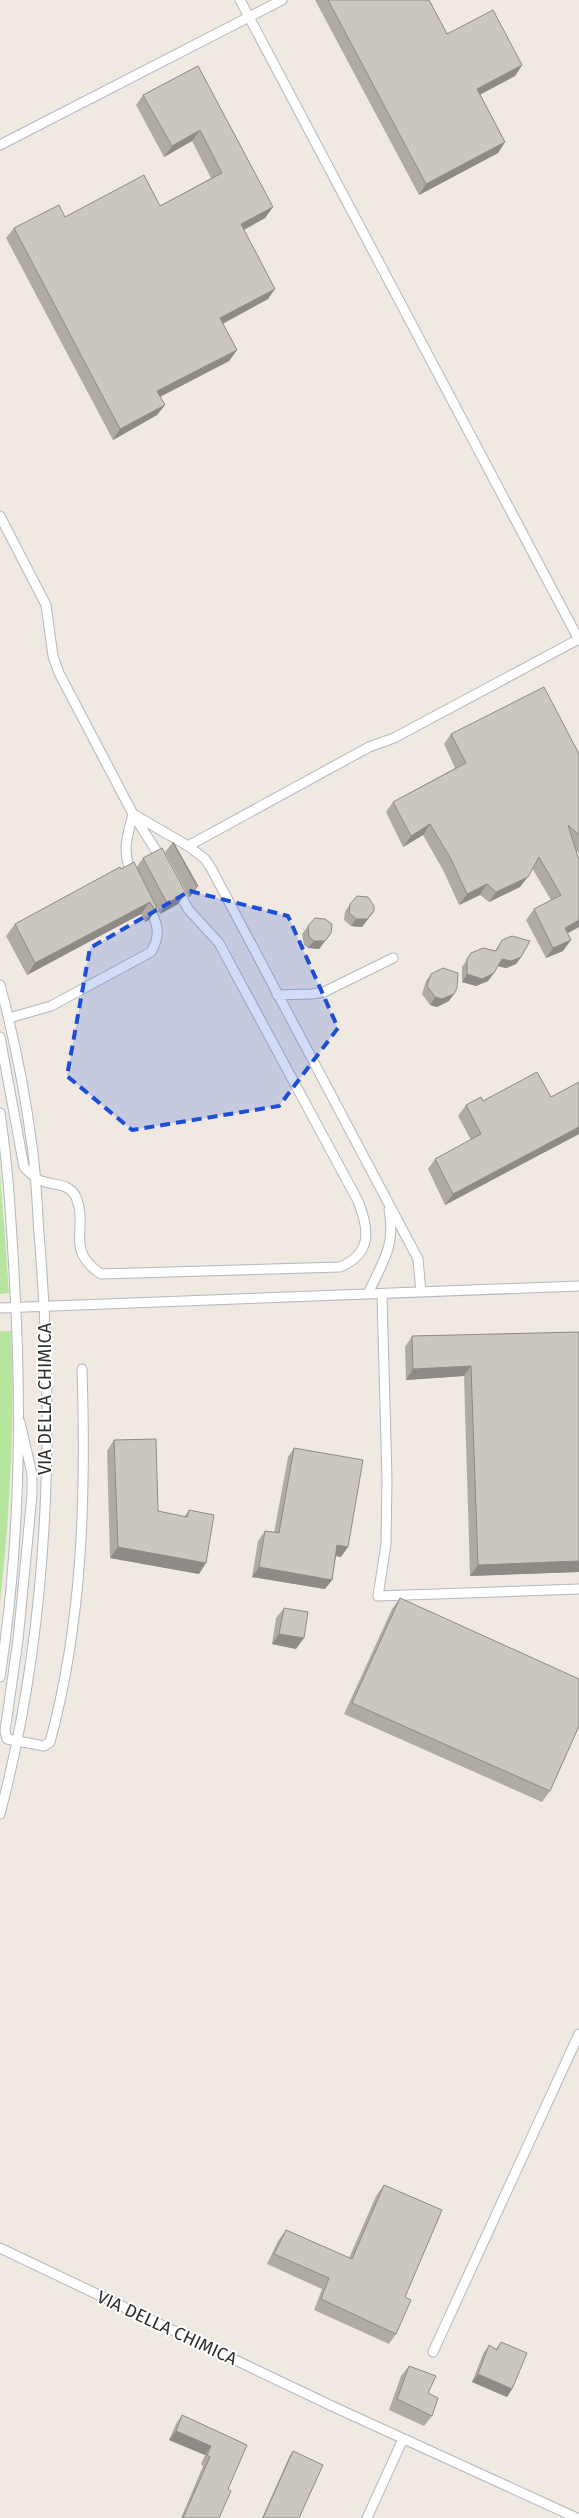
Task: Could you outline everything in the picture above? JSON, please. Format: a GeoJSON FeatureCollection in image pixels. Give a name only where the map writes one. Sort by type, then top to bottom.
{"type":"FeatureCollection","features":[{"type":"Feature","properties":{"kind":"lane"},"geometry":{"type":"LineString","coordinates":[[188,846],[370,747],[394,738],[579,639],[240,0]]}},
{"type":"Feature","properties":{"kind":"lane"},"geometry":{"type":"LineString","coordinates":[[0,145],[282,0]]}},
{"type":"Feature","properties":{"kind":"lane"},"geometry":{"type":"LineString","coordinates":[[0,516],[46,605],[53,656],[59,673],[133,814],[165,866]]}},
{"type":"Feature","properties":{"kind":"lane"},"geometry":{"type":"LineString","coordinates":[[133,814],[188,846],[205,859],[211,868],[418,1259],[421,1292]]}},
{"type":"Feature","properties":{"kind":"lane"},"geometry":{"type":"LineString","coordinates":[[9,1018],[50,1006],[151,952],[156,943],[158,924],[126,863],[124,846],[133,814]]}},
{"type":"Feature","properties":{"kind":"lane"},"geometry":{"type":"LineString","coordinates":[[0,1036],[24,1168],[40,1180],[67,1187],[76,1197],[80,1249],[84,1260],[101,1274],[340,1266],[359,1255],[364,1245],[365,1223],[358,1201],[219,943],[188,909],[170,874]]}},
{"type":"Feature","properties":{"kind":"lane"},"geometry":{"type":"LineString","coordinates":[[277,995],[324,992],[393,958]]}},
{"type":"Feature","properties":{"kind":"lane","name":"VIA DELLA CHIMICA"},"geometry":{"type":"LineString","coordinates":[[0,985],[9,1018],[32,1146],[44,1306],[48,1400],[47,1473],[35,1623],[18,1740],[0,1814]]}},
{"type":"Feature","properties":{"kind":"lane","name":"VIA DELLA CHIMICA"},"geometry":{"type":"LineString","coordinates":[[0,1113],[8,1176],[16,1308],[20,1422],[10,1599],[0,1677]]}},
{"type":"Feature","properties":{"kind":"lane"},"geometry":{"type":"LineString","coordinates":[[368,1294],[386,1260],[391,1243],[392,1228],[388,1203]]}},
{"type":"Feature","properties":{"kind":"lane"},"geometry":{"type":"LineString","coordinates":[[0,1308],[579,1286]]}},
{"type":"Feature","properties":{"kind":"lane"},"geometry":{"type":"LineString","coordinates":[[382,1294],[387,1480],[386,1544],[378,1596],[579,1588]]}},
{"type":"Feature","properties":{"kind":"lane"},"geometry":{"type":"LineString","coordinates":[[20,1422],[32,1474],[32,1495],[18,1640],[5,1731],[7,1738],[44,1746],[50,1742],[66,1668],[82,1532],[82,1368]]}},
{"type":"Feature","properties":{"kind":"lane"},"geometry":{"type":"LineString","coordinates":[[433,2352],[579,2034]]}},
{"type":"Feature","properties":{"kind":"lane","name":"VIA DELLA CHIMICA"},"geometry":{"type":"LineString","coordinates":[[0,2248],[334,2408],[577,2518]]}},
{"type":"Feature","properties":{"kind":"lane"},"geometry":{"type":"LineString","coordinates":[[368,2518],[403,2439]]}},
{"type":"Feature","properties":{"kind":"highlighted area"},"geometry":{"type":"Polygon","coordinates":[[[190,891],[288,916],[338,1028],[279,1106],[132,1130],[67,1076],[90,948],[190,891]]]}},
{"type":"Feature","properties":{"kind":"green space"},"geometry":{"type":"Polygon","coordinates":[[[0,1170],[9,1293],[0,1294],[0,1170]]]}},
{"type":"Feature","properties":{"kind":"green space"},"geometry":{"type":"Polygon","coordinates":[[[0,1331],[11,1331],[12,1433],[9,1501],[0,1602],[0,1331]]]}},
{"type":"Feature","properties":{"kind":"building"},"geometry":{"type":"Polygon","coordinates":[[[328,0],[429,0],[447,34],[493,10],[522,65],[477,89],[505,142],[426,184],[328,0]]]}},
{"type":"Feature","properties":{"kind":"building"},"geometry":{"type":"Polygon","coordinates":[[[198,66],[273,207],[241,224],[275,289],[220,318],[237,350],[157,391],[165,405],[120,429],[14,228],[59,205],[65,217],[144,175],[160,206],[222,173],[200,130],[172,146],[143,95],[198,66]]]}},
{"type":"Feature","properties":{"kind":"building"},"geometry":{"type":"Polygon","coordinates":[[[544,687],[579,754],[579,835],[568,825],[579,860],[579,920],[565,928],[571,940],[553,948],[534,909],[561,895],[539,857],[528,877],[496,892],[487,884],[467,894],[451,859],[430,824],[411,836],[393,802],[466,763],[451,734],[544,687]]]}},
{"type":"Feature","properties":{"kind":"building"},"geometry":{"type":"Polygon","coordinates":[[[173,842],[198,886],[197,887],[173,842]]]}},
{"type":"Feature","properties":{"kind":"building"},"geometry":{"type":"Polygon","coordinates":[[[162,848],[186,893],[167,903],[143,858],[162,848]]]}},
{"type":"Feature","properties":{"kind":"building"},"geometry":{"type":"Polygon","coordinates":[[[134,862],[157,908],[154,909],[150,902],[35,963],[15,924],[120,867],[121,869],[134,862]]]}},
{"type":"Feature","properties":{"kind":"building"},"geometry":{"type":"Polygon","coordinates":[[[357,896],[368,897],[374,906],[374,911],[367,919],[356,919],[349,913],[350,904],[357,896]]]}},
{"type":"Feature","properties":{"kind":"building"},"geometry":{"type":"Polygon","coordinates":[[[315,918],[325,919],[332,924],[331,933],[325,941],[314,941],[309,937],[308,926],[315,918]]]}},
{"type":"Feature","properties":{"kind":"building"},"geometry":{"type":"Polygon","coordinates":[[[512,936],[530,941],[521,957],[511,961],[502,959],[494,973],[482,979],[467,974],[467,959],[471,953],[483,948],[496,951],[502,940],[512,936]]]}},
{"type":"Feature","properties":{"kind":"building"},"geometry":{"type":"Polygon","coordinates":[[[443,968],[458,973],[457,988],[454,994],[442,999],[435,997],[427,986],[431,974],[443,968]]]}},
{"type":"Feature","properties":{"kind":"building"},"geometry":{"type":"Polygon","coordinates":[[[537,1072],[551,1097],[579,1082],[579,1127],[453,1194],[435,1159],[481,1134],[466,1105],[481,1097],[483,1101],[537,1072]]]}},
{"type":"Feature","properties":{"kind":"building"},"geometry":{"type":"Polygon","coordinates":[[[579,1332],[579,1561],[478,1565],[471,1366],[413,1369],[412,1336],[579,1332]]]}},
{"type":"Feature","properties":{"kind":"building"},"geometry":{"type":"Polygon","coordinates":[[[156,1439],[158,1511],[187,1517],[189,1510],[214,1515],[206,1563],[118,1547],[114,1440],[156,1439]]]}},
{"type":"Feature","properties":{"kind":"building"},"geometry":{"type":"Polygon","coordinates":[[[294,1448],[363,1460],[348,1547],[337,1545],[332,1580],[259,1567],[265,1531],[279,1533],[294,1448]]]}},
{"type":"Feature","properties":{"kind":"building"},"geometry":{"type":"Polygon","coordinates":[[[400,1598],[579,1679],[579,1726],[550,1791],[352,1703],[400,1598]]]}},
{"type":"Feature","properties":{"kind":"building"},"geometry":{"type":"Polygon","coordinates":[[[284,1608],[308,1612],[304,1638],[279,1634],[284,1608]]]}},
{"type":"Feature","properties":{"kind":"building"},"geometry":{"type":"Polygon","coordinates":[[[384,2185],[442,2210],[405,2297],[411,2300],[396,2334],[321,2299],[329,2278],[274,2254],[286,2230],[352,2259],[384,2185]]]}},
{"type":"Feature","properties":{"kind":"building"},"geometry":{"type":"Polygon","coordinates":[[[501,2342],[527,2353],[512,2389],[478,2374],[489,2345],[497,2350],[501,2342]]]}},
{"type":"Feature","properties":{"kind":"building"},"geometry":{"type":"Polygon","coordinates":[[[409,2366],[436,2376],[428,2393],[438,2398],[432,2416],[397,2399],[409,2366]]]}},
{"type":"Feature","properties":{"kind":"building"},"geometry":{"type":"Polygon","coordinates":[[[182,2415],[247,2445],[228,2489],[231,2491],[219,2518],[183,2518],[210,2457],[207,2455],[211,2446],[176,2431],[182,2415]]]}},
{"type":"Feature","properties":{"kind":"building"},"geometry":{"type":"Polygon","coordinates":[[[293,2451],[323,2465],[299,2518],[263,2518],[293,2451]]]}}]}
